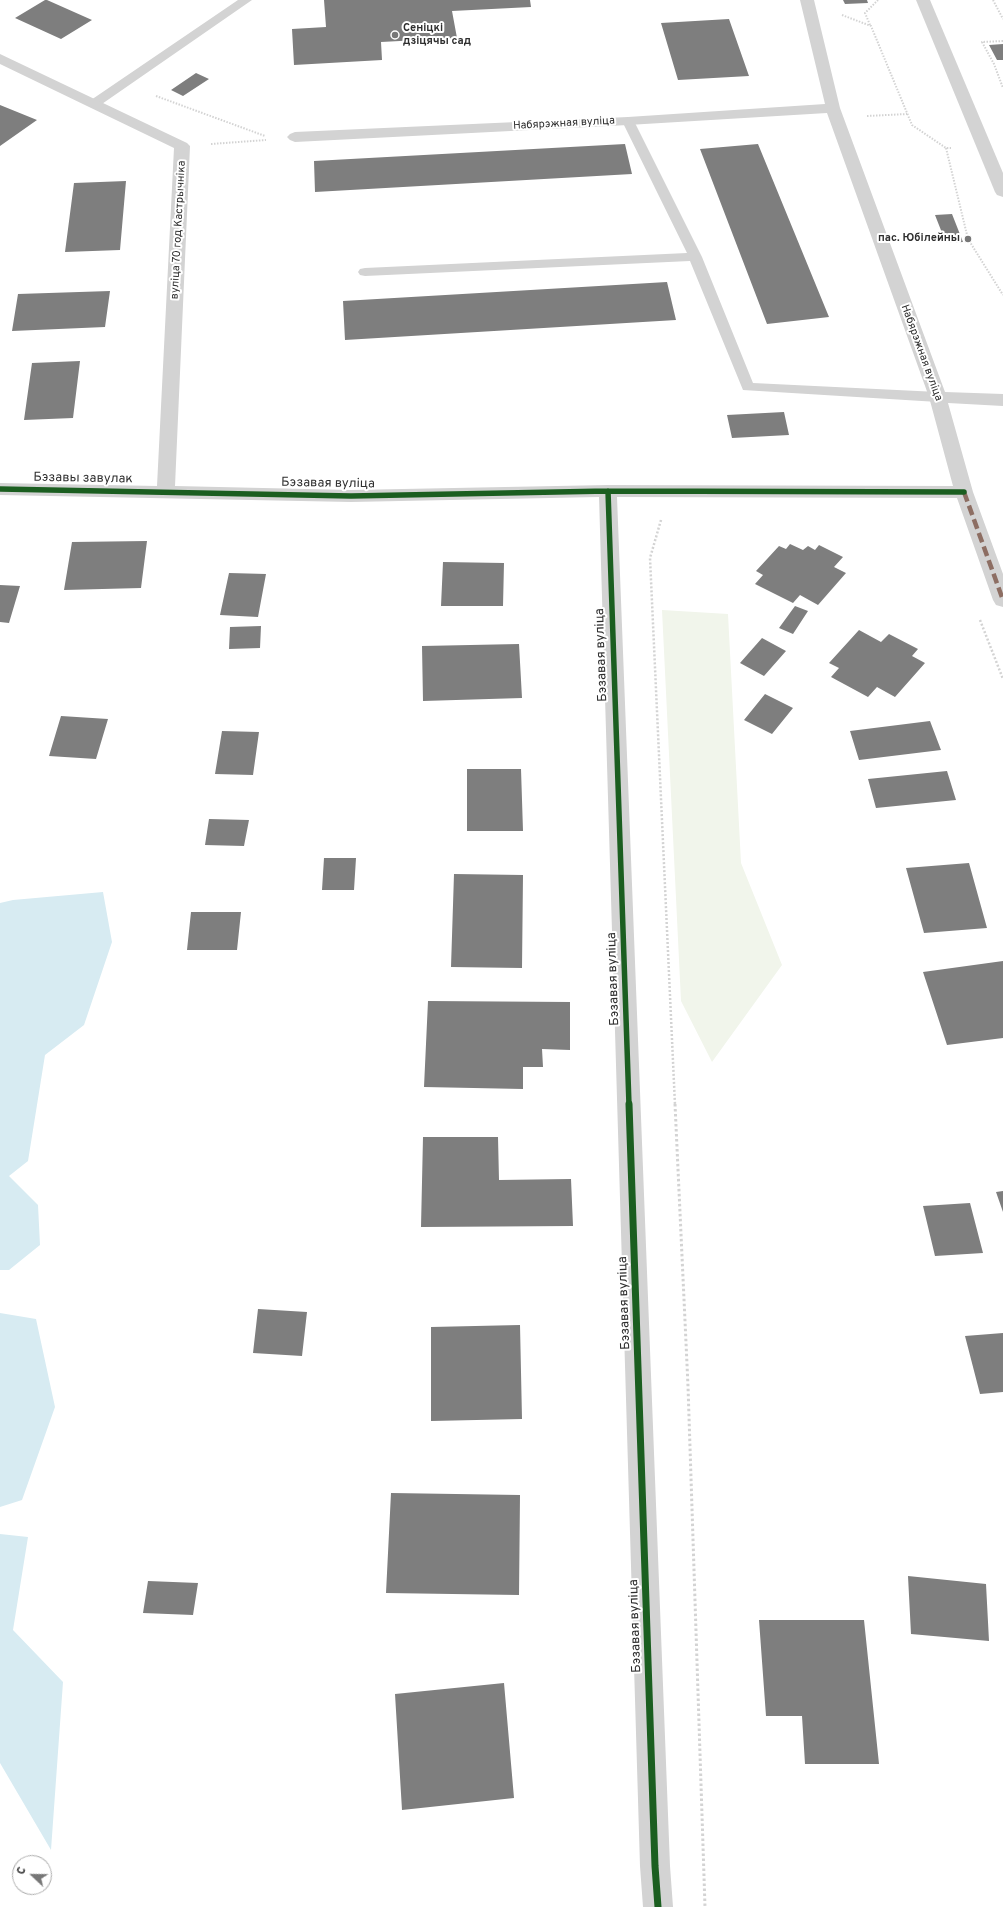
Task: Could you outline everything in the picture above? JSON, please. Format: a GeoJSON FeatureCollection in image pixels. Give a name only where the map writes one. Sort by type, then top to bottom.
{"type":"FeatureCollection","features":[{"type":"Feature","properties":{"kind":"street"},"geometry":{"type":"LineString","coordinates":[[923,0],[1003,192]]}},
{"type":"Feature","properties":{"kind":"street","name":"Набярэжная вуліца"},"geometry":{"type":"LineString","coordinates":[[808,1],[835,112],[938,397],[964,492],[1003,600]]}},
{"type":"Feature","properties":{"kind":"street","name":"вуліца 70 год Кастрычніка"},"geometry":{"type":"LineString","coordinates":[[0,58],[182,146],[166,492]]}},
{"type":"Feature","properties":{"kind":"street","name":"Набярэжная вуліца"},"geometry":{"type":"LineString","coordinates":[[295,137],[835,112]]}},
{"type":"Feature","properties":{"kind":"street"},"geometry":{"type":"LineString","coordinates":[[938,397],[1003,400]]}},
{"type":"Feature","properties":{"kind":"street","name":"Бэзавы завулак"},"geometry":{"type":"LineString","coordinates":[[0,489],[166,492]]}},
{"type":"Feature","properties":{"kind":"street"},"geometry":{"type":"LineString","coordinates":[[608,491],[964,492]]}},
{"type":"Feature","properties":{"kind":"street","name":"Бэзавая вуліца"},"geometry":{"type":"LineString","coordinates":[[166,492],[351,496],[608,491],[654,1842],[658,1907]]}},
{"type":"Feature","properties":{"kind":"lane"},"geometry":{"type":"LineString","coordinates":[[95,103],[246,0]]}},
{"type":"Feature","properties":{"kind":"lane"},"geometry":{"type":"LineString","coordinates":[[628,121],[695,257],[748,387],[938,397]]}},
{"type":"Feature","properties":{"kind":"lane"},"geometry":{"type":"LineString","coordinates":[[365,272],[695,257]]}},
{"type":"Feature","properties":{"kind":"path"},"geometry":{"type":"LineString","coordinates":[[878,0],[865,13],[912,126]]}},
{"type":"Feature","properties":{"kind":"path"},"geometry":{"type":"LineString","coordinates":[[993,0],[1003,19]]}},
{"type":"Feature","properties":{"kind":"path"},"geometry":{"type":"LineString","coordinates":[[808,1],[871,26]]}},
{"type":"Feature","properties":{"kind":"path"},"geometry":{"type":"LineString","coordinates":[[1003,41],[982,42],[1003,88]]}},
{"type":"Feature","properties":{"kind":"path"},"geometry":{"type":"LineString","coordinates":[[124,84],[196,112],[274,139]]}},
{"type":"Feature","properties":{"kind":"path"},"geometry":{"type":"LineString","coordinates":[[835,112],[907,114]]}},
{"type":"Feature","properties":{"kind":"path"},"geometry":{"type":"LineString","coordinates":[[182,146],[295,137]]}},
{"type":"Feature","properties":{"kind":"path"},"geometry":{"type":"LineString","coordinates":[[946,148],[968,239],[1003,295]]}},
{"type":"Feature","properties":{"kind":"path"},"geometry":{"type":"LineString","coordinates":[[662,517],[650,558],[688,1386],[705,1907]]}},
{"type":"Feature","properties":{"kind":"shaded area"},"geometry":{"type":"Polygon","coordinates":[[[662,610],[728,614],[741,863],[782,965],[712,1062],[681,1001],[662,610]]]}},
{"type":"Feature","properties":{"kind":"shaded area"},"geometry":{"type":"Polygon","coordinates":[[[103,892],[112,942],[84,1025],[45,1055],[28,1161],[9,1176],[38,1205],[40,1245],[9,1270],[0,1270],[0,903],[13,900],[103,892]]]}},
{"type":"Feature","properties":{"kind":"shaded area"},"geometry":{"type":"Polygon","coordinates":[[[0,1313],[36,1319],[55,1407],[22,1500],[0,1507],[0,1313]]]}},
{"type":"Feature","properties":{"kind":"shaded area"},"geometry":{"type":"Polygon","coordinates":[[[0,1534],[28,1537],[13,1630],[63,1682],[51,1850],[0,1763],[0,1534]]]}},
{"type":"Feature","properties":{"kind":"building"},"geometry":{"type":"Polygon","coordinates":[[[45,0],[92,20],[61,39],[15,18],[45,0]]]}},
{"type":"Feature","properties":{"kind":"building"},"geometry":{"type":"Polygon","coordinates":[[[324,0],[530,0],[531,7],[452,11],[457,38],[381,42],[382,60],[294,65],[292,29],[326,27],[324,0]]]}},
{"type":"Feature","properties":{"kind":"building"},"geometry":{"type":"Polygon","coordinates":[[[843,0],[867,0],[868,3],[845,4],[843,0]]]}},
{"type":"Feature","properties":{"kind":"building"},"geometry":{"type":"Polygon","coordinates":[[[729,19],[749,76],[678,80],[661,23],[729,19]]]}},
{"type":"Feature","properties":{"kind":"building"},"geometry":{"type":"Polygon","coordinates":[[[1003,44],[1003,60],[997,60],[989,45],[1003,44]]]}},
{"type":"Feature","properties":{"kind":"building"},"geometry":{"type":"Polygon","coordinates":[[[196,73],[209,79],[183,96],[171,90],[196,73]]]}},
{"type":"Feature","properties":{"kind":"building"},"geometry":{"type":"Polygon","coordinates":[[[0,105],[37,120],[0,146],[0,105]]]}},
{"type":"Feature","properties":{"kind":"building"},"geometry":{"type":"Polygon","coordinates":[[[625,144],[632,174],[315,192],[314,161],[625,144]]]}},
{"type":"Feature","properties":{"kind":"building"},"geometry":{"type":"Polygon","coordinates":[[[758,144],[829,317],[767,324],[700,149],[758,144]]]}},
{"type":"Feature","properties":{"kind":"building"},"geometry":{"type":"Polygon","coordinates":[[[126,181],[120,250],[65,252],[74,183],[126,181]]]}},
{"type":"Feature","properties":{"kind":"building"},"geometry":{"type":"Polygon","coordinates":[[[952,214],[963,242],[946,243],[935,215],[952,214]]]}},
{"type":"Feature","properties":{"kind":"building"},"geometry":{"type":"Polygon","coordinates":[[[667,282],[676,320],[345,340],[343,301],[667,282]]]}},
{"type":"Feature","properties":{"kind":"building"},"geometry":{"type":"Polygon","coordinates":[[[110,291],[105,327],[12,331],[18,294],[110,291]]]}},
{"type":"Feature","properties":{"kind":"building"},"geometry":{"type":"Polygon","coordinates":[[[80,361],[73,418],[24,420],[32,363],[80,361]]]}},
{"type":"Feature","properties":{"kind":"building"},"geometry":{"type":"Polygon","coordinates":[[[784,412],[789,435],[732,438],[727,415],[784,412]]]}},
{"type":"Feature","properties":{"kind":"building"},"geometry":{"type":"Polygon","coordinates":[[[147,541],[141,588],[64,590],[72,542],[147,541]]]}},
{"type":"Feature","properties":{"kind":"building"},"geometry":{"type":"Polygon","coordinates":[[[790,544],[803,550],[808,546],[815,550],[819,545],[843,557],[834,567],[846,573],[818,605],[800,595],[793,603],[755,584],[763,575],[756,571],[779,546],[786,549],[790,544]]]}},
{"type":"Feature","properties":{"kind":"building"},"geometry":{"type":"Polygon","coordinates":[[[443,562],[504,563],[503,606],[441,606],[443,562]]]}},
{"type":"Feature","properties":{"kind":"building"},"geometry":{"type":"Polygon","coordinates":[[[229,573],[266,574],[258,617],[220,615],[229,573]]]}},
{"type":"Feature","properties":{"kind":"building"},"geometry":{"type":"Polygon","coordinates":[[[0,585],[20,586],[9,623],[0,622],[0,585]]]}},
{"type":"Feature","properties":{"kind":"building"},"geometry":{"type":"Polygon","coordinates":[[[795,606],[808,611],[793,634],[779,628],[795,606]]]}},
{"type":"Feature","properties":{"kind":"building"},"geometry":{"type":"Polygon","coordinates":[[[261,626],[260,648],[229,649],[230,627],[261,626]]]}},
{"type":"Feature","properties":{"kind":"building"},"geometry":{"type":"Polygon","coordinates":[[[859,630],[881,642],[889,634],[918,649],[912,656],[925,663],[895,697],[877,687],[868,697],[831,677],[839,668],[829,663],[859,630]]]}},
{"type":"Feature","properties":{"kind":"building"},"geometry":{"type":"Polygon","coordinates":[[[762,638],[786,651],[764,676],[740,663],[762,638]]]}},
{"type":"Feature","properties":{"kind":"building"},"geometry":{"type":"Polygon","coordinates":[[[519,644],[522,698],[423,701],[422,646],[519,644]]]}},
{"type":"Feature","properties":{"kind":"building"},"geometry":{"type":"Polygon","coordinates":[[[765,694],[793,708],[772,734],[744,720],[765,694]]]}},
{"type":"Feature","properties":{"kind":"building"},"geometry":{"type":"Polygon","coordinates":[[[61,716],[108,719],[96,759],[49,756],[61,716]]]}},
{"type":"Feature","properties":{"kind":"building"},"geometry":{"type":"Polygon","coordinates":[[[930,721],[941,750],[859,760],[850,731],[930,721]]]}},
{"type":"Feature","properties":{"kind":"building"},"geometry":{"type":"Polygon","coordinates":[[[222,731],[259,732],[253,775],[215,774],[222,731]]]}},
{"type":"Feature","properties":{"kind":"building"},"geometry":{"type":"Polygon","coordinates":[[[467,769],[521,769],[523,831],[467,831],[467,769]]]}},
{"type":"Feature","properties":{"kind":"building"},"geometry":{"type":"Polygon","coordinates":[[[947,771],[956,800],[876,808],[868,779],[947,771]]]}},
{"type":"Feature","properties":{"kind":"building"},"geometry":{"type":"Polygon","coordinates":[[[209,819],[249,820],[244,846],[205,845],[209,819]]]}},
{"type":"Feature","properties":{"kind":"building"},"geometry":{"type":"Polygon","coordinates":[[[324,858],[356,858],[354,890],[322,890],[324,858]]]}},
{"type":"Feature","properties":{"kind":"building"},"geometry":{"type":"Polygon","coordinates":[[[969,863],[987,928],[924,933],[906,868],[969,863]]]}},
{"type":"Feature","properties":{"kind":"building"},"geometry":{"type":"Polygon","coordinates":[[[454,874],[523,875],[522,968],[451,967],[454,874]]]}},
{"type":"Feature","properties":{"kind":"building"},"geometry":{"type":"Polygon","coordinates":[[[191,912],[241,912],[237,950],[187,950],[191,912]]]}},
{"type":"Feature","properties":{"kind":"building"},"geometry":{"type":"Polygon","coordinates":[[[1003,961],[1003,1038],[947,1045],[923,972],[1003,961]]]}},
{"type":"Feature","properties":{"kind":"building"},"geometry":{"type":"Polygon","coordinates":[[[428,1001],[570,1002],[570,1050],[542,1049],[543,1067],[523,1067],[523,1089],[424,1087],[428,1001]]]}},
{"type":"Feature","properties":{"kind":"building"},"geometry":{"type":"Polygon","coordinates":[[[423,1137],[498,1137],[499,1180],[571,1179],[573,1226],[421,1227],[423,1137]]]}},
{"type":"Feature","properties":{"kind":"building"},"geometry":{"type":"Polygon","coordinates":[[[1003,1191],[1003,1212],[996,1192],[1003,1191]]]}},
{"type":"Feature","properties":{"kind":"building"},"geometry":{"type":"Polygon","coordinates":[[[970,1203],[983,1253],[935,1256],[923,1206],[970,1203]]]}},
{"type":"Feature","properties":{"kind":"building"},"geometry":{"type":"Polygon","coordinates":[[[258,1309],[307,1312],[302,1356],[253,1353],[258,1309]]]}},
{"type":"Feature","properties":{"kind":"building"},"geometry":{"type":"Polygon","coordinates":[[[520,1325],[522,1419],[431,1421],[431,1327],[520,1325]]]}},
{"type":"Feature","properties":{"kind":"building"},"geometry":{"type":"Polygon","coordinates":[[[1003,1333],[1003,1392],[980,1394],[965,1336],[1003,1333]]]}},
{"type":"Feature","properties":{"kind":"building"},"geometry":{"type":"Polygon","coordinates":[[[391,1493],[520,1495],[519,1595],[386,1593],[391,1493]]]}},
{"type":"Feature","properties":{"kind":"building"},"geometry":{"type":"Polygon","coordinates":[[[908,1576],[986,1584],[989,1641],[911,1634],[908,1576]]]}},
{"type":"Feature","properties":{"kind":"building"},"geometry":{"type":"Polygon","coordinates":[[[148,1581],[198,1583],[193,1615],[143,1613],[148,1581]]]}},
{"type":"Feature","properties":{"kind":"building"},"geometry":{"type":"Polygon","coordinates":[[[759,1620],[864,1620],[879,1764],[805,1764],[802,1716],[766,1716],[759,1620]]]}},
{"type":"Feature","properties":{"kind":"building"},"geometry":{"type":"Polygon","coordinates":[[[504,1683],[514,1798],[402,1810],[395,1694],[504,1683]]]}},
{"type":"Feature","properties":{"kind":"marked path"},"geometry":{"type":"LineString","coordinates":[[964,492],[1003,600]]}},
{"type":"Feature","properties":{"kind":"cycle path"},"geometry":{"type":"LineString","coordinates":[[0,489],[351,496],[608,491],[964,492]]}},
{"type":"Feature","properties":{"kind":"cycle path"},"geometry":{"type":"LineString","coordinates":[[608,491],[655,1866],[658,1907]]}},
{"type":"Feature","properties":{"kind":"place","name":"Сеніцкі дзіцячы сад"},"geometry":{"type":"Point","coordinates":[395,35]}},
{"type":"Feature","properties":{"kind":"place","name":"пас. Юбілейны"},"geometry":{"type":"Point","coordinates":[968,239]}}]}
